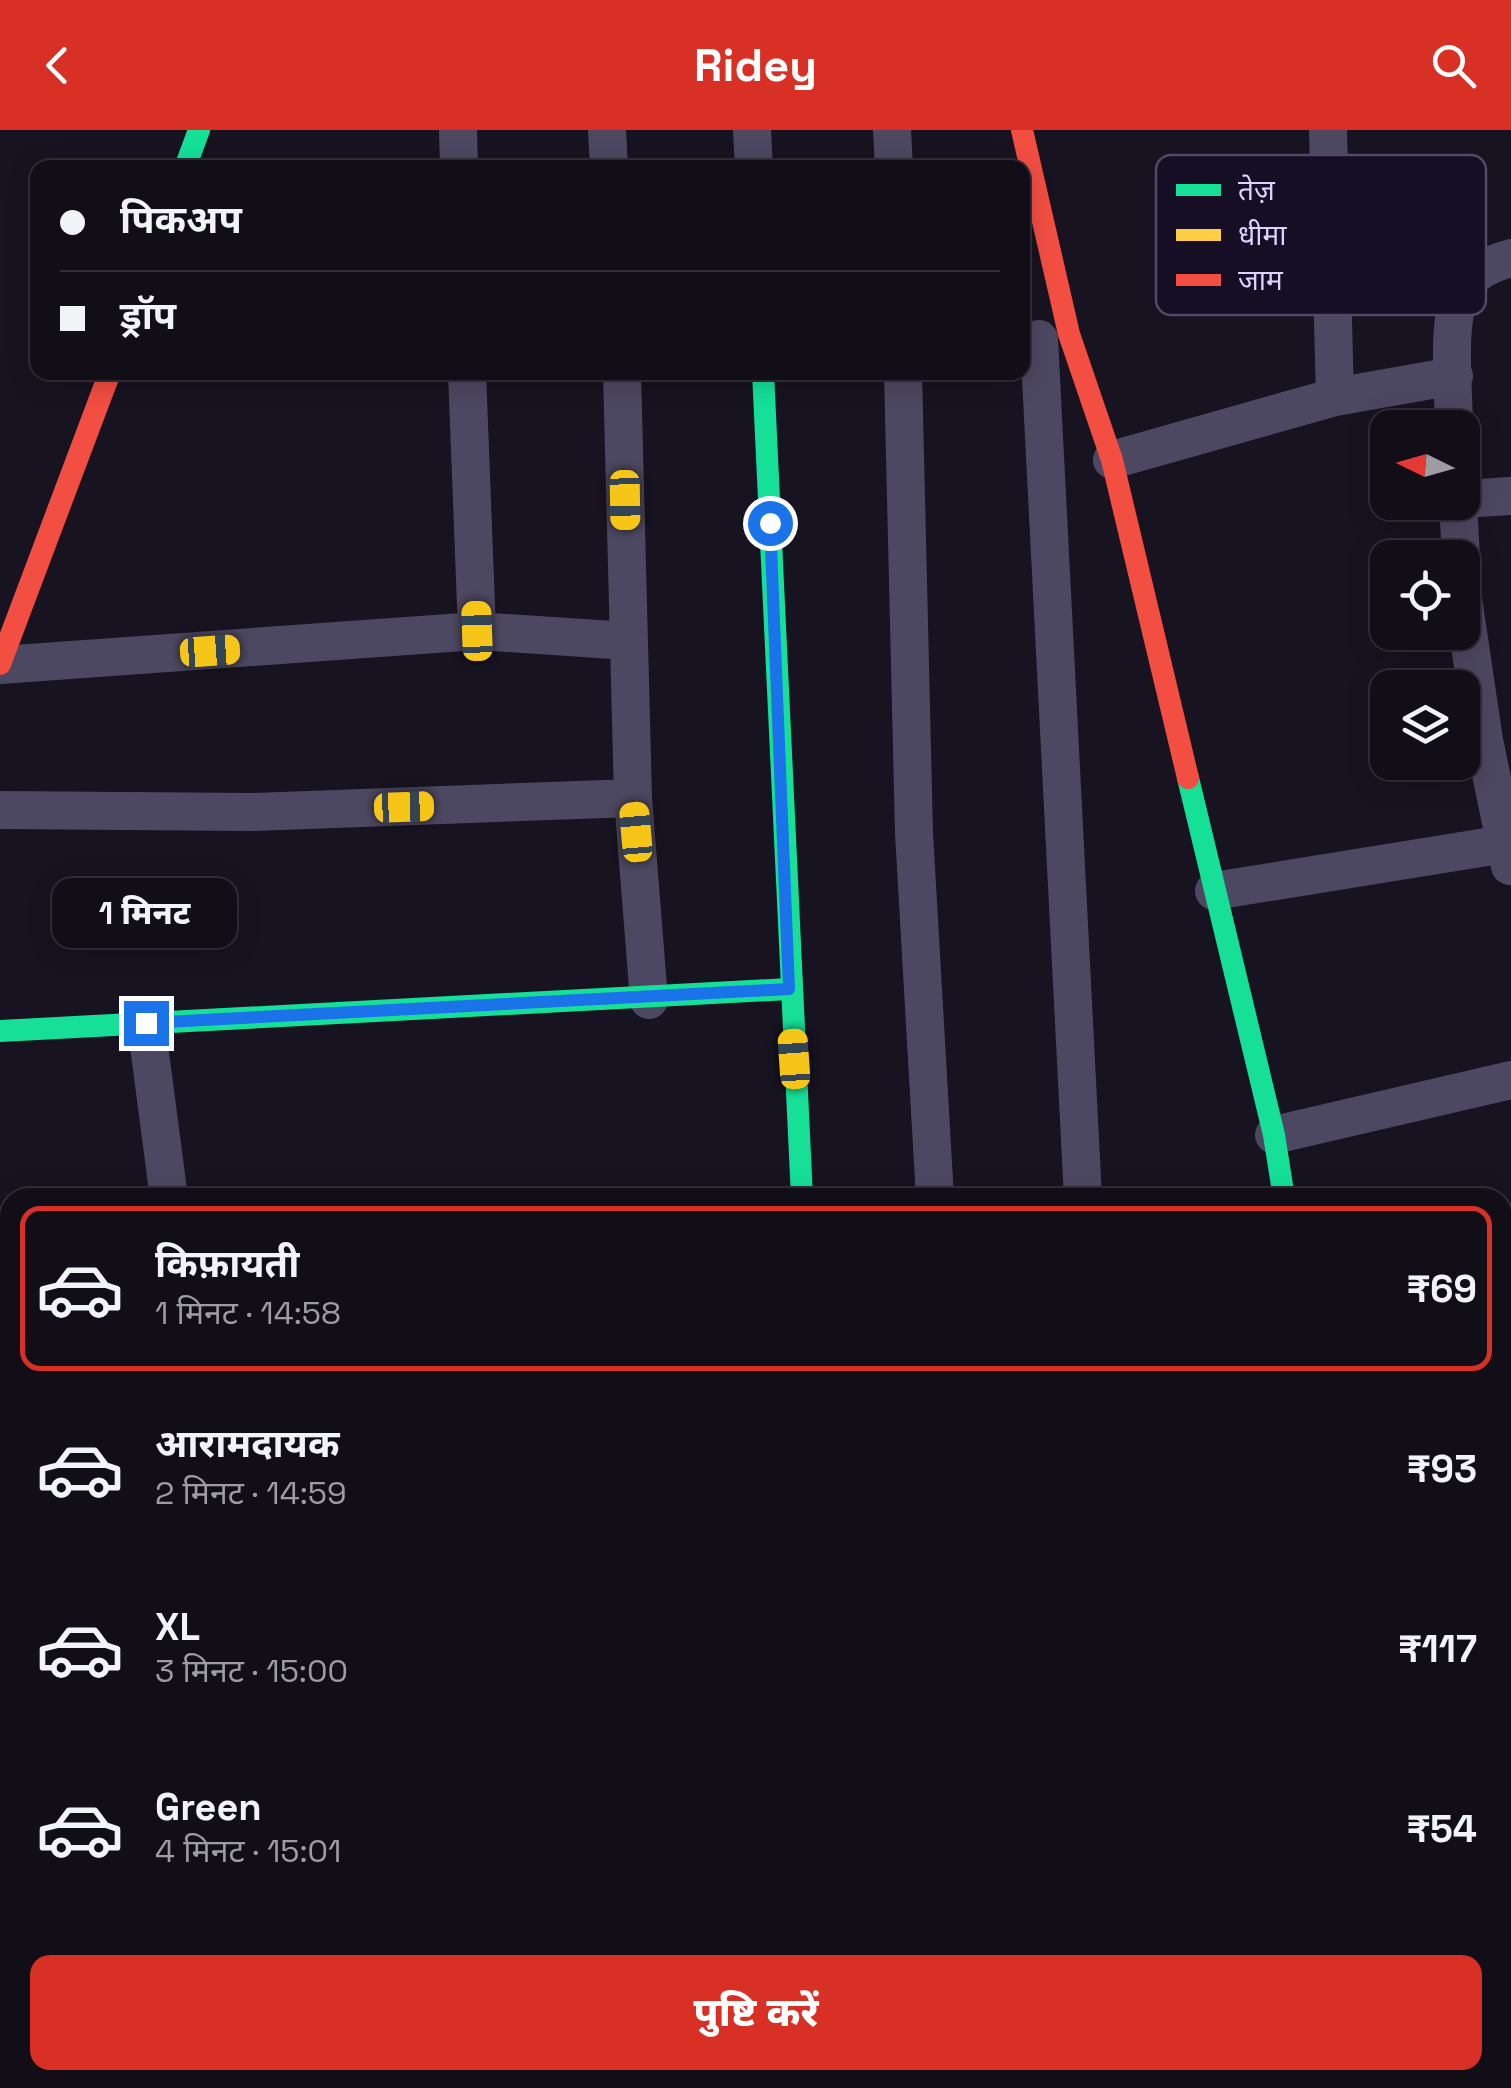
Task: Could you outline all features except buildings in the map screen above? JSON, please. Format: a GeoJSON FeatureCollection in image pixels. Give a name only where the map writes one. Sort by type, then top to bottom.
{"type":"FeatureCollection","features":[{"type":"Feature","properties":{"kind":"street"},"geometry":{"type":"LineString","coordinates":[[188,160],[199,130]]}},
{"type":"Feature","properties":{"kind":"street"},"geometry":{"type":"LineString","coordinates":[[458,130],[459,160]]}},
{"type":"Feature","properties":{"kind":"street"},"geometry":{"type":"LineString","coordinates":[[606,130],[608,160]]}},
{"type":"Feature","properties":{"kind":"street"},"geometry":{"type":"LineString","coordinates":[[752,130],[754,160]]}},
{"type":"Feature","properties":{"kind":"street"},"geometry":{"type":"LineString","coordinates":[[892,130],[894,160]]}},
{"type":"Feature","properties":{"kind":"street"},"geometry":{"type":"LineString","coordinates":[[1022,130],[1025,160]]}},
{"type":"Feature","properties":{"kind":"street"},"geometry":{"type":"LineString","coordinates":[[1328,130],[1329,155]]}},
{"type":"Feature","properties":{"kind":"street"},"geometry":{"type":"LineString","coordinates":[[1030,206],[1044,338],[1084,1188]]}},
{"type":"Feature","properties":{"kind":"street"},"geometry":{"type":"LineString","coordinates":[[1486,268],[1511,258]]}},
{"type":"Feature","properties":{"kind":"street"},"geometry":{"type":"LineString","coordinates":[[1334,315],[1336,397]]}},
{"type":"Feature","properties":{"kind":"street"},"geometry":{"type":"LineString","coordinates":[[1454,410],[1459,315]]}},
{"type":"Feature","properties":{"kind":"street"},"geometry":{"type":"LineString","coordinates":[[1044,338],[1112,460],[1274,1135],[1282,1188]]}},
{"type":"Feature","properties":{"kind":"street"},"geometry":{"type":"LineString","coordinates":[[1112,460],[1336,397],[1454,376]]}},
{"type":"Feature","properties":{"kind":"street"},"geometry":{"type":"LineString","coordinates":[[107,380],[0,664],[477,631],[628,642]]}},
{"type":"Feature","properties":{"kind":"street"},"geometry":{"type":"LineString","coordinates":[[467,380],[477,631]]}},
{"type":"Feature","properties":{"kind":"street"},"geometry":{"type":"LineString","coordinates":[[622,380],[633,798],[649,1000]]}},
{"type":"Feature","properties":{"kind":"street"},"geometry":{"type":"LineString","coordinates":[[763,380],[789,989],[801,1188]]}},
{"type":"Feature","properties":{"kind":"street"},"geometry":{"type":"LineString","coordinates":[[903,380],[914,833],[934,1188]]}},
{"type":"Feature","properties":{"kind":"street"},"geometry":{"type":"LineString","coordinates":[[1480,499],[1511,496]]}},
{"type":"Feature","properties":{"kind":"street"},"geometry":{"type":"LineString","coordinates":[[1214,891],[1509,852],[1484,740],[1471,650]]}},
{"type":"Feature","properties":{"kind":"street"},"geometry":{"type":"LineString","coordinates":[[0,810],[252,812],[633,798]]}},
{"type":"Feature","properties":{"kind":"street"},"geometry":{"type":"LineString","coordinates":[[0,1031],[649,1000],[789,989]]}},
{"type":"Feature","properties":{"kind":"street"},"geometry":{"type":"LineString","coordinates":[[146,1023],[168,1188]]}},
{"type":"Feature","properties":{"kind":"street"},"geometry":{"type":"LineString","coordinates":[[1274,1135],[1511,1080]]}},
{"type":"Feature","properties":{"kind":"traffic: fast"},"geometry":{"type":"LineString","coordinates":[[188,160],[199,130]]}},
{"type":"Feature","properties":{"kind":"traffic: fast"},"geometry":{"type":"LineString","coordinates":[[763,380],[802,1188]]}},
{"type":"Feature","properties":{"kind":"traffic: fast"},"geometry":{"type":"LineString","coordinates":[[1188,778],[1274,1135],[1282,1188]]}},
{"type":"Feature","properties":{"kind":"traffic: fast"},"geometry":{"type":"LineString","coordinates":[[0,1031],[789,989]]}},
{"type":"Feature","properties":{"kind":"traffic: jam"},"geometry":{"type":"LineString","coordinates":[[1022,130],[1029,160]]}},
{"type":"Feature","properties":{"kind":"traffic: jam"},"geometry":{"type":"LineString","coordinates":[[1030,165],[1069,334],[1112,460],[1188,778]]}},
{"type":"Feature","properties":{"kind":"traffic: jam"},"geometry":{"type":"LineString","coordinates":[[0,664],[107,380]]}},
{"type":"Feature","properties":{"kind":"route"},"geometry":{"type":"LineString","coordinates":[[146,1023],[649,1000],[789,989],[770,523]]}}]}
